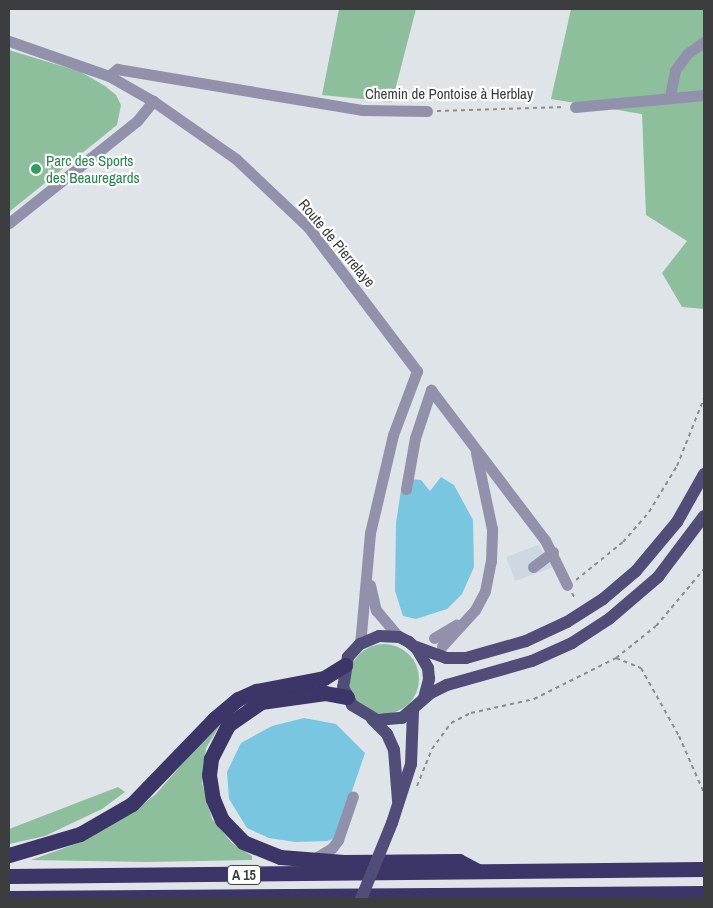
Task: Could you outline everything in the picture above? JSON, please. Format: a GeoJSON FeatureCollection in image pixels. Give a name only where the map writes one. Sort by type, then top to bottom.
{"type":"FeatureCollection","features":[{"type":"Feature","properties":{"kind":"highway"},"geometry":{"type":"LineString","coordinates":[[9,856],[80,834],[132,804],[214,720],[238,699],[256,691],[324,678],[345,665]]}},
{"type":"Feature","properties":{"kind":"highway"},"geometry":{"type":"LineString","coordinates":[[347,697],[325,692],[261,702],[228,725],[210,759],[213,799],[231,832],[258,850],[280,857],[311,860],[459,861],[480,872]]}},
{"type":"Feature","properties":{"kind":"highway","name":"A 15"},"geometry":{"type":"LineString","coordinates":[[9,876],[704,870]]}},
{"type":"Feature","properties":{"kind":"highway","name":"A 15"},"geometry":{"type":"LineString","coordinates":[[9,898],[704,893]]}},
{"type":"Feature","properties":{"kind":"main road"},"geometry":{"type":"LineString","coordinates":[[398,806],[394,750],[387,734],[372,719],[359,712],[347,697],[343,676],[345,665],[360,644],[379,636],[399,637],[414,646],[446,658],[466,658],[526,641],[567,622],[609,594],[651,555],[677,522],[704,474]]}},
{"type":"Feature","properties":{"kind":"main road"},"geometry":{"type":"LineString","coordinates":[[361,899],[398,806],[411,764],[410,722],[413,712],[424,698],[447,685],[532,661],[591,631],[626,607],[658,578],[704,516]]}},
{"type":"Feature","properties":{"kind":"main road"},"geometry":{"type":"LineString","coordinates":[[414,646],[428,668],[429,679],[424,698]]}},
{"type":"Feature","properties":{"kind":"main road"},"geometry":{"type":"LineString","coordinates":[[372,719],[390,721],[413,712]]}},
{"type":"Feature","properties":{"kind":"street","name":"Route de Pierrelaye"},"geometry":{"type":"LineString","coordinates":[[9,41],[109,76],[153,101],[236,160],[308,227],[417,371],[393,435],[370,533],[368,572],[360,644]]}},
{"type":"Feature","properties":{"kind":"street"},"geometry":{"type":"LineString","coordinates":[[670,96],[675,70],[688,53],[704,42]]}},
{"type":"Feature","properties":{"kind":"street","name":"Chemin de Pontoise à Herblay"},"geometry":{"type":"LineString","coordinates":[[109,76],[118,69],[362,110],[427,111]]}},
{"type":"Feature","properties":{"kind":"street"},"geometry":{"type":"LineString","coordinates":[[575,107],[670,96],[704,95]]}},
{"type":"Feature","properties":{"kind":"street"},"geometry":{"type":"LineString","coordinates":[[9,223],[137,121],[153,101]]}},
{"type":"Feature","properties":{"kind":"street"},"geometry":{"type":"LineString","coordinates":[[406,489],[415,438],[431,390],[553,552],[567,585]]}},
{"type":"Feature","properties":{"kind":"street"},"geometry":{"type":"LineString","coordinates":[[442,646],[475,610],[485,591],[491,561],[492,537],[487,495],[475,448]]}},
{"type":"Feature","properties":{"kind":"street"},"geometry":{"type":"LineString","coordinates":[[532,567],[553,552]]}},
{"type":"Feature","properties":{"kind":"street","name":"Route de Pierrelaye"},"geometry":{"type":"LineString","coordinates":[[368,572],[376,610],[399,637]]}},
{"type":"Feature","properties":{"kind":"street"},"geometry":{"type":"LineString","coordinates":[[434,638],[475,610]]}},
{"type":"Feature","properties":{"kind":"street"},"geometry":{"type":"LineString","coordinates":[[311,860],[335,845],[353,796]]}},
{"type":"Feature","properties":{"kind":"path","name":"Chemin de Pontoise à Herblay"},"geometry":{"type":"LineString","coordinates":[[427,111],[575,107]]}},
{"type":"Feature","properties":{"kind":"path"},"geometry":{"type":"LineString","coordinates":[[567,585],[610,554],[649,512],[677,466],[704,398]]}},
{"type":"Feature","properties":{"kind":"path"},"geometry":{"type":"LineString","coordinates":[[415,790],[432,749],[451,723],[471,713],[534,699],[616,658],[656,626],[704,569]]}},
{"type":"Feature","properties":{"kind":"path"},"geometry":{"type":"LineString","coordinates":[[616,658],[641,668],[679,736],[704,793]]}},
{"type":"Feature","properties":{"kind":"shaded area"},"geometry":{"type":"Polygon","coordinates":[[[538,545],[554,567],[515,581],[506,557],[538,545]]]}},
{"type":"Feature","properties":{"kind":"green space"},"geometry":{"type":"Polygon","coordinates":[[[339,9],[416,9],[392,102],[322,95],[339,9]]]}},
{"type":"Feature","properties":{"kind":"green space"},"geometry":{"type":"Polygon","coordinates":[[[571,9],[704,9],[704,309],[682,307],[662,273],[687,241],[646,215],[642,114],[551,99],[571,9]]]}},
{"type":"Feature","properties":{"kind":"green space","name":"Parc des Sports des Beauregards"},"geometry":{"type":"Polygon","coordinates":[[[9,50],[81,72],[116,95],[121,105],[117,125],[9,212],[9,50]]]}},
{"type":"Feature","properties":{"kind":"green space"},"geometry":{"type":"Polygon","coordinates":[[[377,644],[391,644],[404,649],[414,659],[419,672],[419,686],[414,699],[404,709],[391,714],[377,714],[364,709],[354,699],[349,686],[349,672],[354,659],[364,649],[377,644]]]}},
{"type":"Feature","properties":{"kind":"green space"},"geometry":{"type":"Polygon","coordinates":[[[237,708],[222,722],[206,748],[202,783],[212,819],[232,843],[252,856],[252,860],[147,862],[31,860],[81,842],[137,809],[156,794],[211,731],[237,708]]]}},
{"type":"Feature","properties":{"kind":"green space"},"geometry":{"type":"Polygon","coordinates":[[[118,787],[125,792],[102,809],[45,836],[9,844],[9,829],[118,787]]]}},
{"type":"Feature","properties":{"kind":"water"},"geometry":{"type":"Polygon","coordinates":[[[441,477],[454,485],[473,520],[474,567],[462,594],[447,609],[416,619],[403,616],[395,591],[396,523],[401,490],[410,479],[421,480],[430,491],[441,477]]]}},
{"type":"Feature","properties":{"kind":"water"},"geometry":{"type":"Polygon","coordinates":[[[304,718],[336,724],[365,753],[336,838],[327,841],[295,842],[269,838],[247,828],[229,799],[227,772],[241,743],[272,726],[304,718]]]}},
{"type":"Feature","properties":{"kind":"place","name":"Parc des Sports des Beauregards"},"geometry":{"type":"Point","coordinates":[36,169]}}]}
